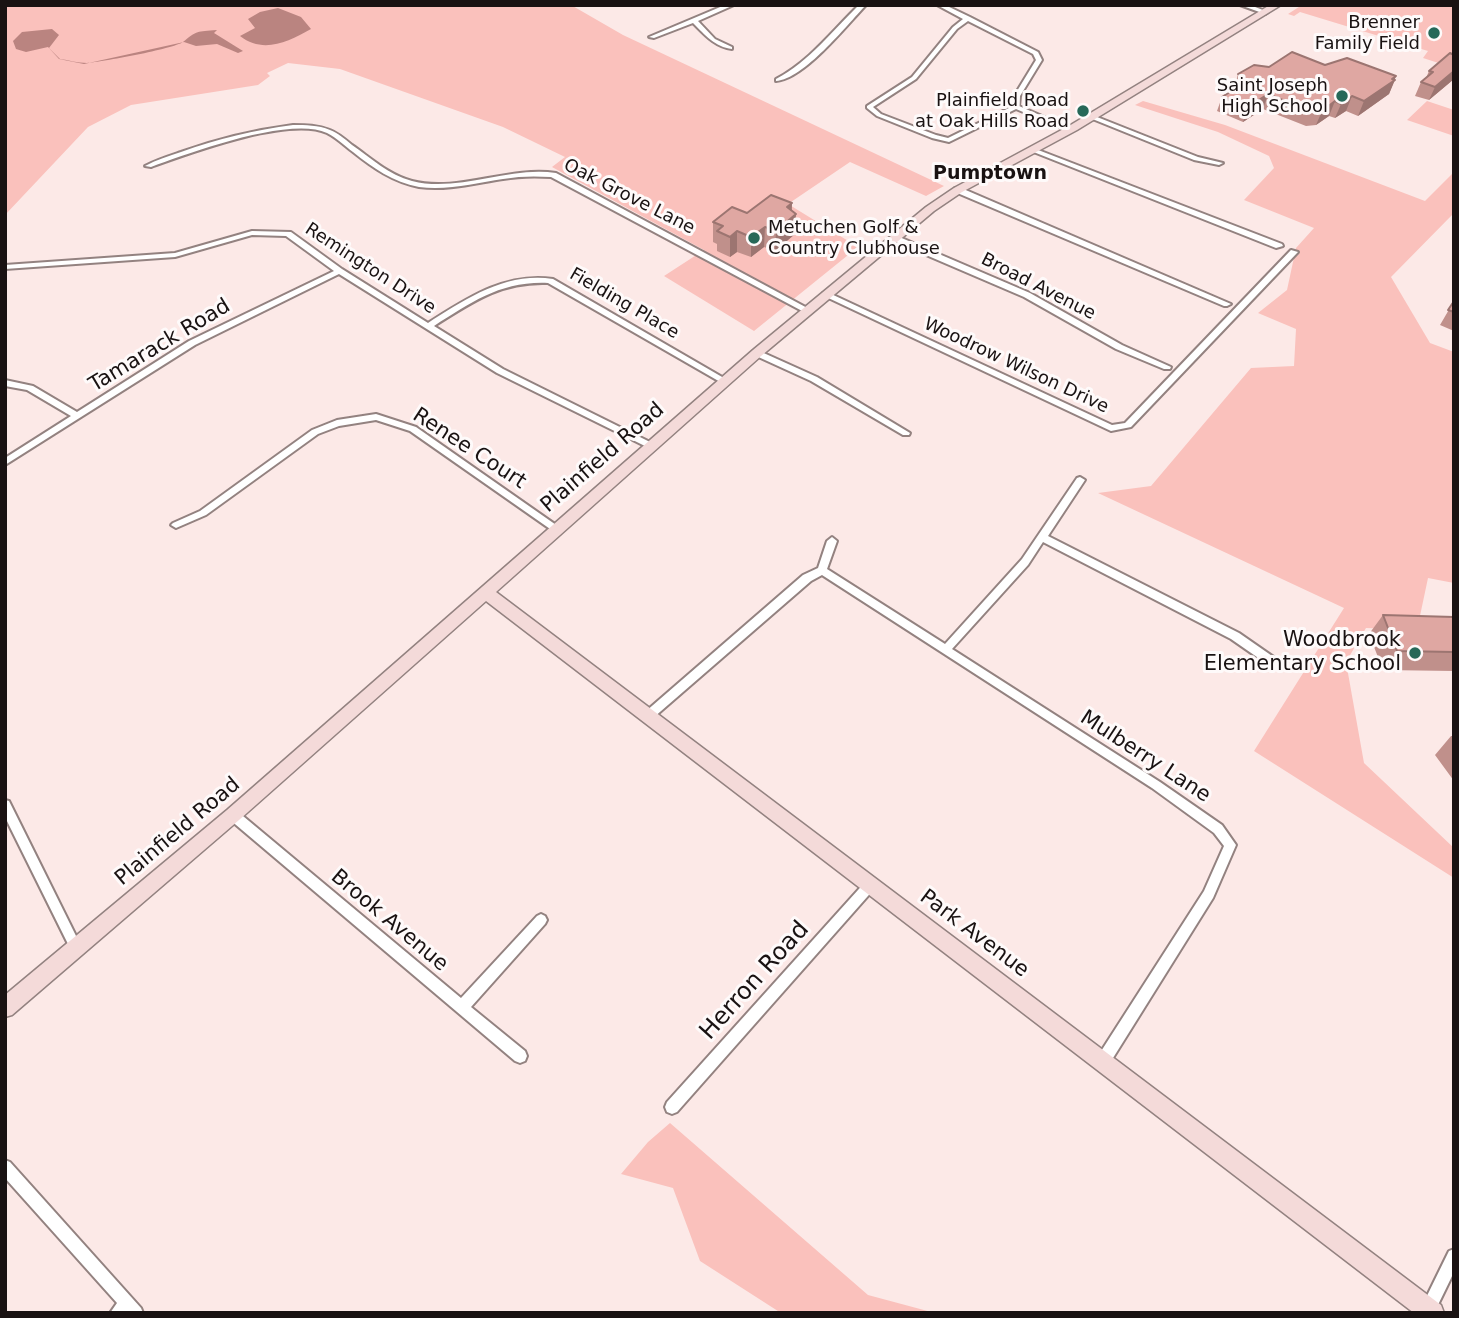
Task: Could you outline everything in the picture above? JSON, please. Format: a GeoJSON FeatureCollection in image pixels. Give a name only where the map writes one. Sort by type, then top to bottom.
{"type":"FeatureCollection","features":[{"type":"Feature","properties":{"kind":"street"},"geometry":{"type":"LineString","coordinates":[[652,37],[731,5]]}},
{"type":"Feature","properties":{"kind":"street"},"geometry":{"type":"LineString","coordinates":[[778,80],[788,76],[828,44],[841,24],[863,5]]}},
{"type":"Feature","properties":{"kind":"street"},"geometry":{"type":"LineString","coordinates":[[940,5],[1039,56],[1038,65],[1017,96],[1016,107]]}},
{"type":"Feature","properties":{"kind":"street"},"geometry":{"type":"LineString","coordinates":[[1243,5],[1265,12]]}},
{"type":"Feature","properties":{"kind":"street","name":"Plainfield Road"},"geometry":{"type":"LineString","coordinates":[[5,1008],[233,816],[650,446],[894,238],[958,190],[1070,130],[1277,5]]}},
{"type":"Feature","properties":{"kind":"street"},"geometry":{"type":"LineString","coordinates":[[968,18],[951,33],[914,78],[869,107],[879,115],[934,137],[949,140],[958,138],[1016,107]]}},
{"type":"Feature","properties":{"kind":"street"},"geometry":{"type":"LineString","coordinates":[[694,20],[713,40],[730,48]]}},
{"type":"Feature","properties":{"kind":"street"},"geometry":{"type":"LineString","coordinates":[[1016,107],[1070,130]]}},
{"type":"Feature","properties":{"kind":"street"},"geometry":{"type":"LineString","coordinates":[[1091,117],[1196,159],[1219,163]]}},
{"type":"Feature","properties":{"kind":"street","name":"Oak Grove Lane"},"geometry":{"type":"LineString","coordinates":[[149,166],[244,136],[310,126],[330,132],[384,172],[418,184],[443,186],[530,172],[553,174],[807,310]]}},
{"type":"Feature","properties":{"kind":"street"},"geometry":{"type":"LineString","coordinates":[[1033,150],[1279,246]]}},
{"type":"Feature","properties":{"kind":"street"},"geometry":{"type":"LineString","coordinates":[[958,190],[1227,304]]}},
{"type":"Feature","properties":{"kind":"street","name":"Remington Drive"},"geometry":{"type":"LineString","coordinates":[[5,267],[175,255],[264,231],[288,234],[339,271],[500,371],[650,446]]}},
{"type":"Feature","properties":{"kind":"street","name":"Broad Avenue"},"geometry":{"type":"LineString","coordinates":[[894,238],[1027,295],[1119,347],[1167,368]]}},
{"type":"Feature","properties":{"kind":"street","name":"Woodrow Wilson Drive"},"geometry":{"type":"LineString","coordinates":[[826,295],[1111,428],[1128,425],[1294,252]]}},
{"type":"Feature","properties":{"kind":"street","name":"Tamarack Road"},"geometry":{"type":"LineString","coordinates":[[5,462],[192,343],[339,271]]}},
{"type":"Feature","properties":{"kind":"street","name":"Fielding Place"},"geometry":{"type":"LineString","coordinates":[[428,326],[497,285],[527,279],[550,281],[725,381]]}},
{"type":"Feature","properties":{"kind":"street"},"geometry":{"type":"LineString","coordinates":[[757,353],[814,379],[906,433]]}},
{"type":"Feature","properties":{"kind":"street"},"geometry":{"type":"LineString","coordinates":[[5,383],[30,388],[78,416]]}},
{"type":"Feature","properties":{"kind":"street","name":"Renee Court"},"geometry":{"type":"LineString","coordinates":[[176,525],[203,513],[315,432],[337,423],[376,417],[413,429],[556,529]]}},
{"type":"Feature","properties":{"kind":"street"},"geometry":{"type":"LineString","coordinates":[[945,650],[997,597],[1080,480]]}},
{"type":"Feature","properties":{"kind":"street"},"geometry":{"type":"LineString","coordinates":[[1042,537],[1235,636],[1271,661]]}},
{"type":"Feature","properties":{"kind":"street"},"geometry":{"type":"LineString","coordinates":[[649,715],[807,578],[821,570],[832,541]]}},
{"type":"Feature","properties":{"kind":"street","name":"Mulberry Lane"},"geometry":{"type":"LineString","coordinates":[[821,570],[1156,785],[1218,829],[1230,845],[1209,894],[1103,1060]]}},
{"type":"Feature","properties":{"kind":"street","name":"Park Avenue"},"geometry":{"type":"LineString","coordinates":[[486,593],[1431,1311]]}},
{"type":"Feature","properties":{"kind":"street"},"geometry":{"type":"LineString","coordinates":[[5,804],[76,948]]}},
{"type":"Feature","properties":{"kind":"street","name":"Brook Avenue"},"geometry":{"type":"LineString","coordinates":[[233,816],[520,1056]]}},
{"type":"Feature","properties":{"kind":"street","name":"Herron Road"},"geometry":{"type":"LineString","coordinates":[[672,1107],[871,884]]}},
{"type":"Feature","properties":{"kind":"street"},"geometry":{"type":"LineString","coordinates":[[463,1007],[541,920]]}},
{"type":"Feature","properties":{"kind":"street"},"geometry":{"type":"LineString","coordinates":[[5,1167],[126,1309]]}},
{"type":"Feature","properties":{"kind":"street"},"geometry":{"type":"LineString","coordinates":[[1431,1311],[1454,1256]]}},
{"type":"Feature","properties":{"kind":"shaded area"},"geometry":{"type":"Polygon","coordinates":[[[5,5],[571,5],[623,35],[944,186],[926,196],[850,162],[788,204],[858,247],[754,331],[664,276],[704,250],[552,167],[565,157],[503,127],[340,69],[288,63],[267,73],[270,76],[258,85],[131,105],[88,127],[5,215],[5,5]]]}},
{"type":"Feature","properties":{"kind":"shaded area"},"geometry":{"type":"Polygon","coordinates":[[[1302,5],[1454,5],[1454,68],[1423,58],[1428,51],[1300,12],[1294,16],[1288,14],[1302,5]]]}},
{"type":"Feature","properties":{"kind":"shaded area"},"geometry":{"type":"Polygon","coordinates":[[[278,8],[301,17],[311,29],[284,42],[267,45],[240,36],[255,28],[248,19],[260,12],[278,8]]]}},
{"type":"Feature","properties":{"kind":"shaded area"},"geometry":{"type":"Polygon","coordinates":[[[52,29],[59,35],[49,48],[60,59],[90,63],[84,64],[59,59],[48,47],[26,52],[16,49],[13,41],[22,32],[52,29]]]}},
{"type":"Feature","properties":{"kind":"shaded area"},"geometry":{"type":"Polygon","coordinates":[[[217,30],[214,33],[243,51],[238,53],[217,44],[196,46],[182,42],[198,32],[217,30]]]}},
{"type":"Feature","properties":{"kind":"shaded area"},"geometry":{"type":"Polygon","coordinates":[[[182,42],[152,51],[90,63],[182,42]]]}},
{"type":"Feature","properties":{"kind":"shaded area"},"geometry":{"type":"Polygon","coordinates":[[[1143,101],[1225,125],[1425,201],[1454,172],[1454,213],[1391,277],[1430,343],[1454,352],[1454,583],[1428,578],[1417,630],[1366,628],[1346,662],[1364,763],[1454,848],[1454,878],[1254,751],[1344,608],[1098,493],[1151,486],[1251,368],[1294,366],[1296,329],[1258,313],[1287,290],[1296,248],[1314,228],[1244,200],[1274,168],[1269,156],[1218,132],[1135,105],[1143,101]]]}},
{"type":"Feature","properties":{"kind":"shaded area"},"geometry":{"type":"Polygon","coordinates":[[[1427,101],[1454,110],[1454,136],[1407,120],[1427,101]]]}},
{"type":"Feature","properties":{"kind":"shaded area"},"geometry":{"type":"Polygon","coordinates":[[[670,1123],[868,1295],[935,1313],[781,1313],[700,1261],[673,1188],[621,1174],[648,1142],[670,1123]]]}},
{"type":"Feature","properties":{"kind":"building"},"geometry":{"type":"Polygon","coordinates":[[[1292,52],[1325,65],[1347,58],[1396,76],[1392,79],[1395,80],[1364,101],[1352,96],[1341,104],[1335,101],[1322,111],[1312,112],[1268,94],[1248,107],[1222,97],[1247,81],[1238,74],[1254,65],[1269,67],[1292,52]]]}},
{"type":"Feature","properties":{"kind":"building"},"geometry":{"type":"Polygon","coordinates":[[[1450,53],[1454,55],[1454,71],[1435,87],[1421,82],[1433,72],[1429,71],[1450,53]]]}},
{"type":"Feature","properties":{"kind":"building"},"geometry":{"type":"Polygon","coordinates":[[[771,195],[792,203],[787,207],[796,214],[776,231],[765,227],[751,237],[737,231],[730,237],[717,231],[723,226],[713,222],[732,207],[747,213],[771,195]]]}},
{"type":"Feature","properties":{"kind":"building"},"geometry":{"type":"Polygon","coordinates":[[[1454,301],[1454,312],[1448,310],[1454,301]]]}},
{"type":"Feature","properties":{"kind":"building"},"geometry":{"type":"Polygon","coordinates":[[[1383,615],[1454,617],[1454,652],[1397,651],[1383,615]]]}},
{"type":"Feature","properties":{"kind":"place","name":"Brenner Family Field"},"geometry":{"type":"Point","coordinates":[1434,33]}},
{"type":"Feature","properties":{"kind":"place","name":"Saint Joseph High School"},"geometry":{"type":"Point","coordinates":[1342,96]}},
{"type":"Feature","properties":{"kind":"place","name":"Plainfield Road at Oak Hills Road"},"geometry":{"type":"Point","coordinates":[1083,111]}},
{"type":"Feature","properties":{"kind":"place","name":"Metuchen Golf & Country Clubhouse"},"geometry":{"type":"Point","coordinates":[754,238]}},
{"type":"Feature","properties":{"kind":"place","name":"Woodbrook Elementary School"},"geometry":{"type":"Point","coordinates":[1415,653]}},
{"type":"Feature","properties":{"kind":"district","name":"Pumptown"},"geometry":{"type":"Point","coordinates":[990,174]}}]}
